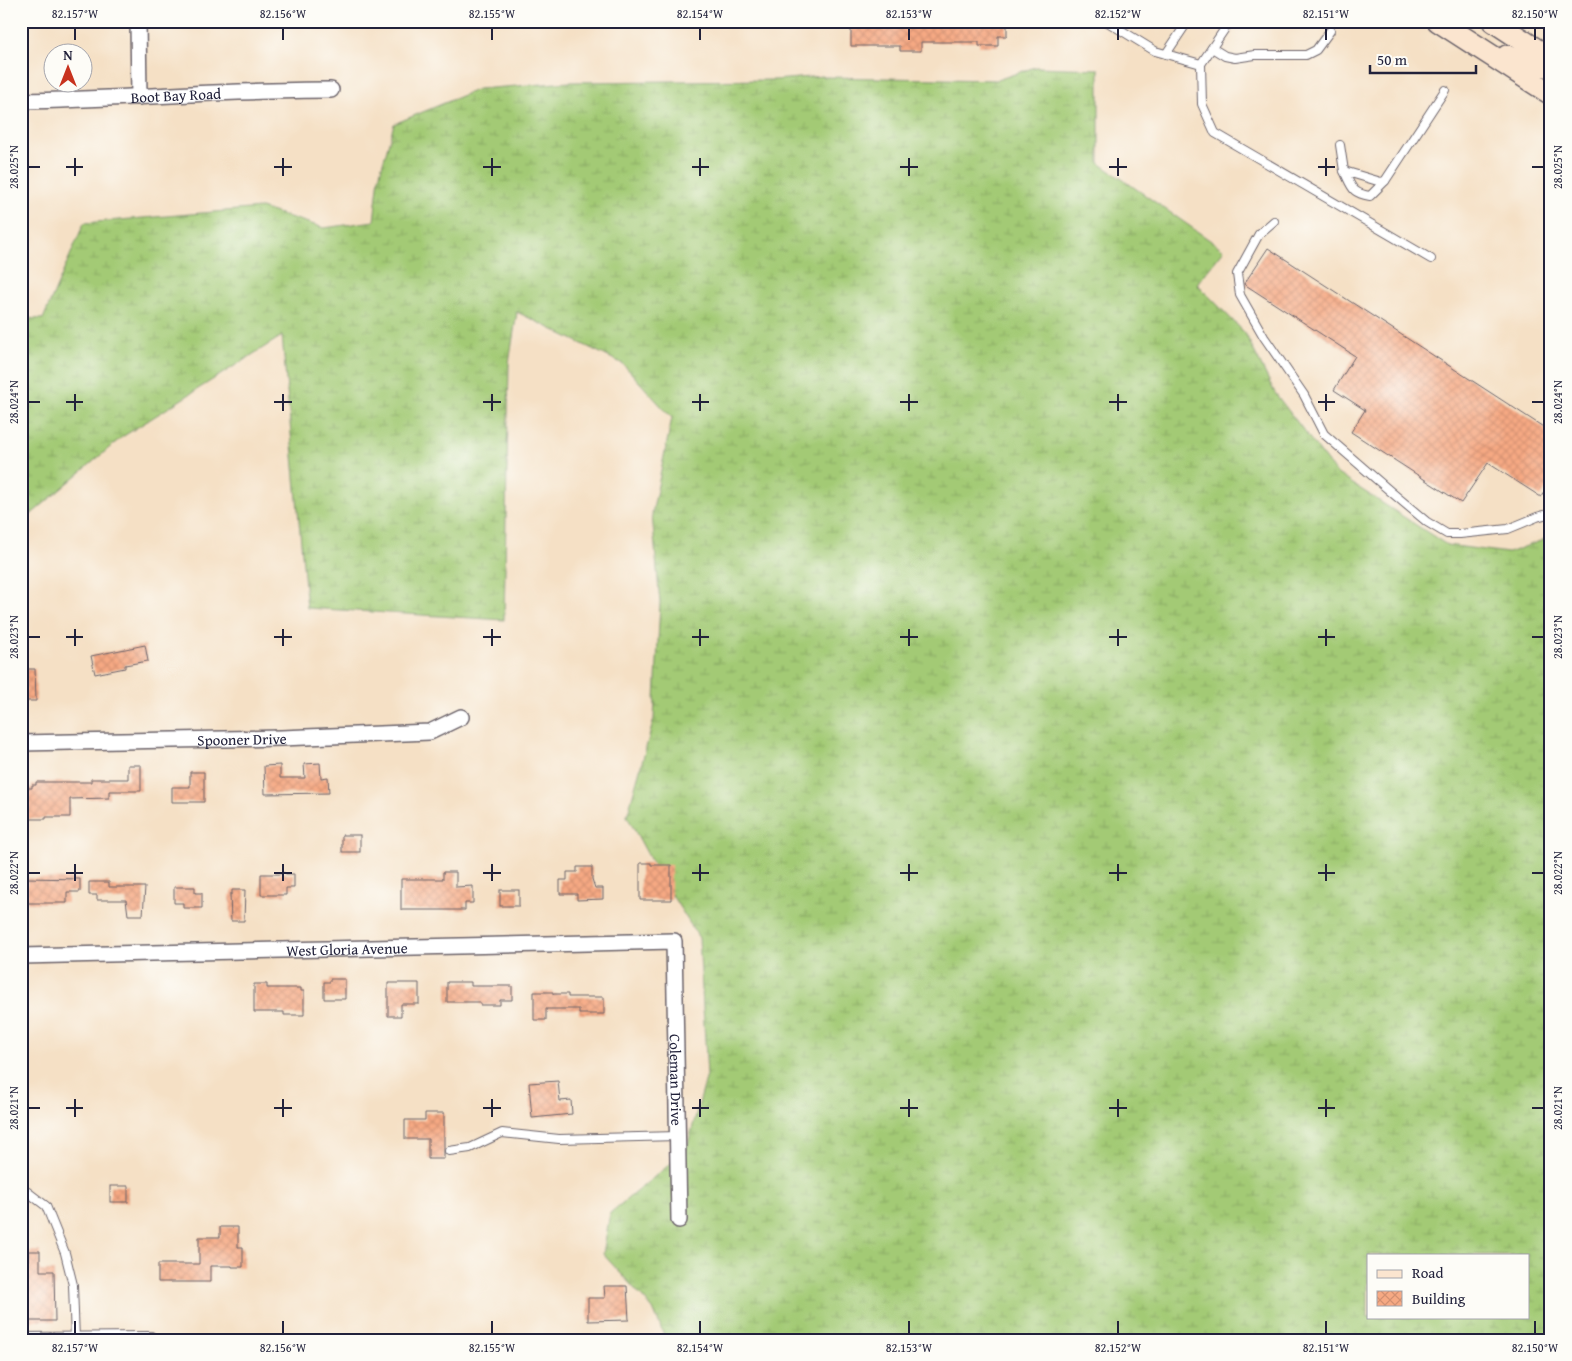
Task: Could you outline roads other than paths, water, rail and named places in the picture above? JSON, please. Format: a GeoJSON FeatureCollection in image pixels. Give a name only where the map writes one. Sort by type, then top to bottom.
{"type":"FeatureCollection","features":[{"type":"Feature","properties":{"kind":"main road"},"geometry":{"type":"LineString","coordinates":[[1438,21],[1548,90]]}},
{"type":"Feature","properties":{"kind":"main road"},"geometry":{"type":"LineString","coordinates":[[1493,21],[1551,58]]}},
{"type":"Feature","properties":{"kind":"main road"},"geometry":{"type":"LineString","coordinates":[[1469,41],[1526,63],[1536,66],[1551,66]]}},
{"type":"Feature","properties":{"kind":"street"},"geometry":{"type":"LineString","coordinates":[[138,21],[139,97]]}},
{"type":"Feature","properties":{"kind":"street","name":"Boot Bay Road"},"geometry":{"type":"LineString","coordinates":[[21,101],[285,90],[331,90]]}},
{"type":"Feature","properties":{"kind":"street","name":"Spooner Drive"},"geometry":{"type":"LineString","coordinates":[[21,743],[281,738],[430,732],[461,717]]}},
{"type":"Feature","properties":{"kind":"street","name":"West Gloria Avenue"},"geometry":{"type":"LineString","coordinates":[[21,956],[674,941]]}},
{"type":"Feature","properties":{"kind":"street","name":"Coleman Drive"},"geometry":{"type":"LineString","coordinates":[[674,941],[679,1220]]}},
{"type":"Feature","properties":{"kind":"lane"},"geometry":{"type":"LineString","coordinates":[[1106,21],[1155,51],[1202,64]]}},
{"type":"Feature","properties":{"kind":"lane"},"geometry":{"type":"LineString","coordinates":[[1166,54],[1188,21]]}},
{"type":"Feature","properties":{"kind":"lane"},"geometry":{"type":"LineString","coordinates":[[1230,21],[1202,64],[1202,104],[1215,133],[1431,259]]}},
{"type":"Feature","properties":{"kind":"lane"},"geometry":{"type":"LineString","coordinates":[[1212,48],[1226,56],[1235,58],[1255,55],[1306,55],[1316,50],[1330,31]]}},
{"type":"Feature","properties":{"kind":"lane"},"geometry":{"type":"LineString","coordinates":[[1340,145],[1344,171],[1352,188],[1358,194],[1370,196],[1385,181],[1445,90]]}},
{"type":"Feature","properties":{"kind":"lane"},"geometry":{"type":"LineString","coordinates":[[1344,171],[1381,182],[1385,181]]}},
{"type":"Feature","properties":{"kind":"lane"},"geometry":{"type":"LineString","coordinates":[[1274,221],[1259,234],[1237,274],[1240,295],[1264,337],[1304,395],[1324,434],[1427,522],[1447,534],[1508,529],[1551,513]]}},
{"type":"Feature","properties":{"kind":"lane"},"geometry":{"type":"LineString","coordinates":[[450,1150],[470,1148],[502,1133],[559,1139],[678,1136]]}},
{"type":"Feature","properties":{"kind":"lane"},"geometry":{"type":"LineString","coordinates":[[21,1187],[46,1206],[65,1253],[73,1285],[74,1338]]}},
{"type":"Feature","properties":{"kind":"lane"},"geometry":{"type":"LineString","coordinates":[[21,1337],[151,1336],[155,1340]]}}]}
